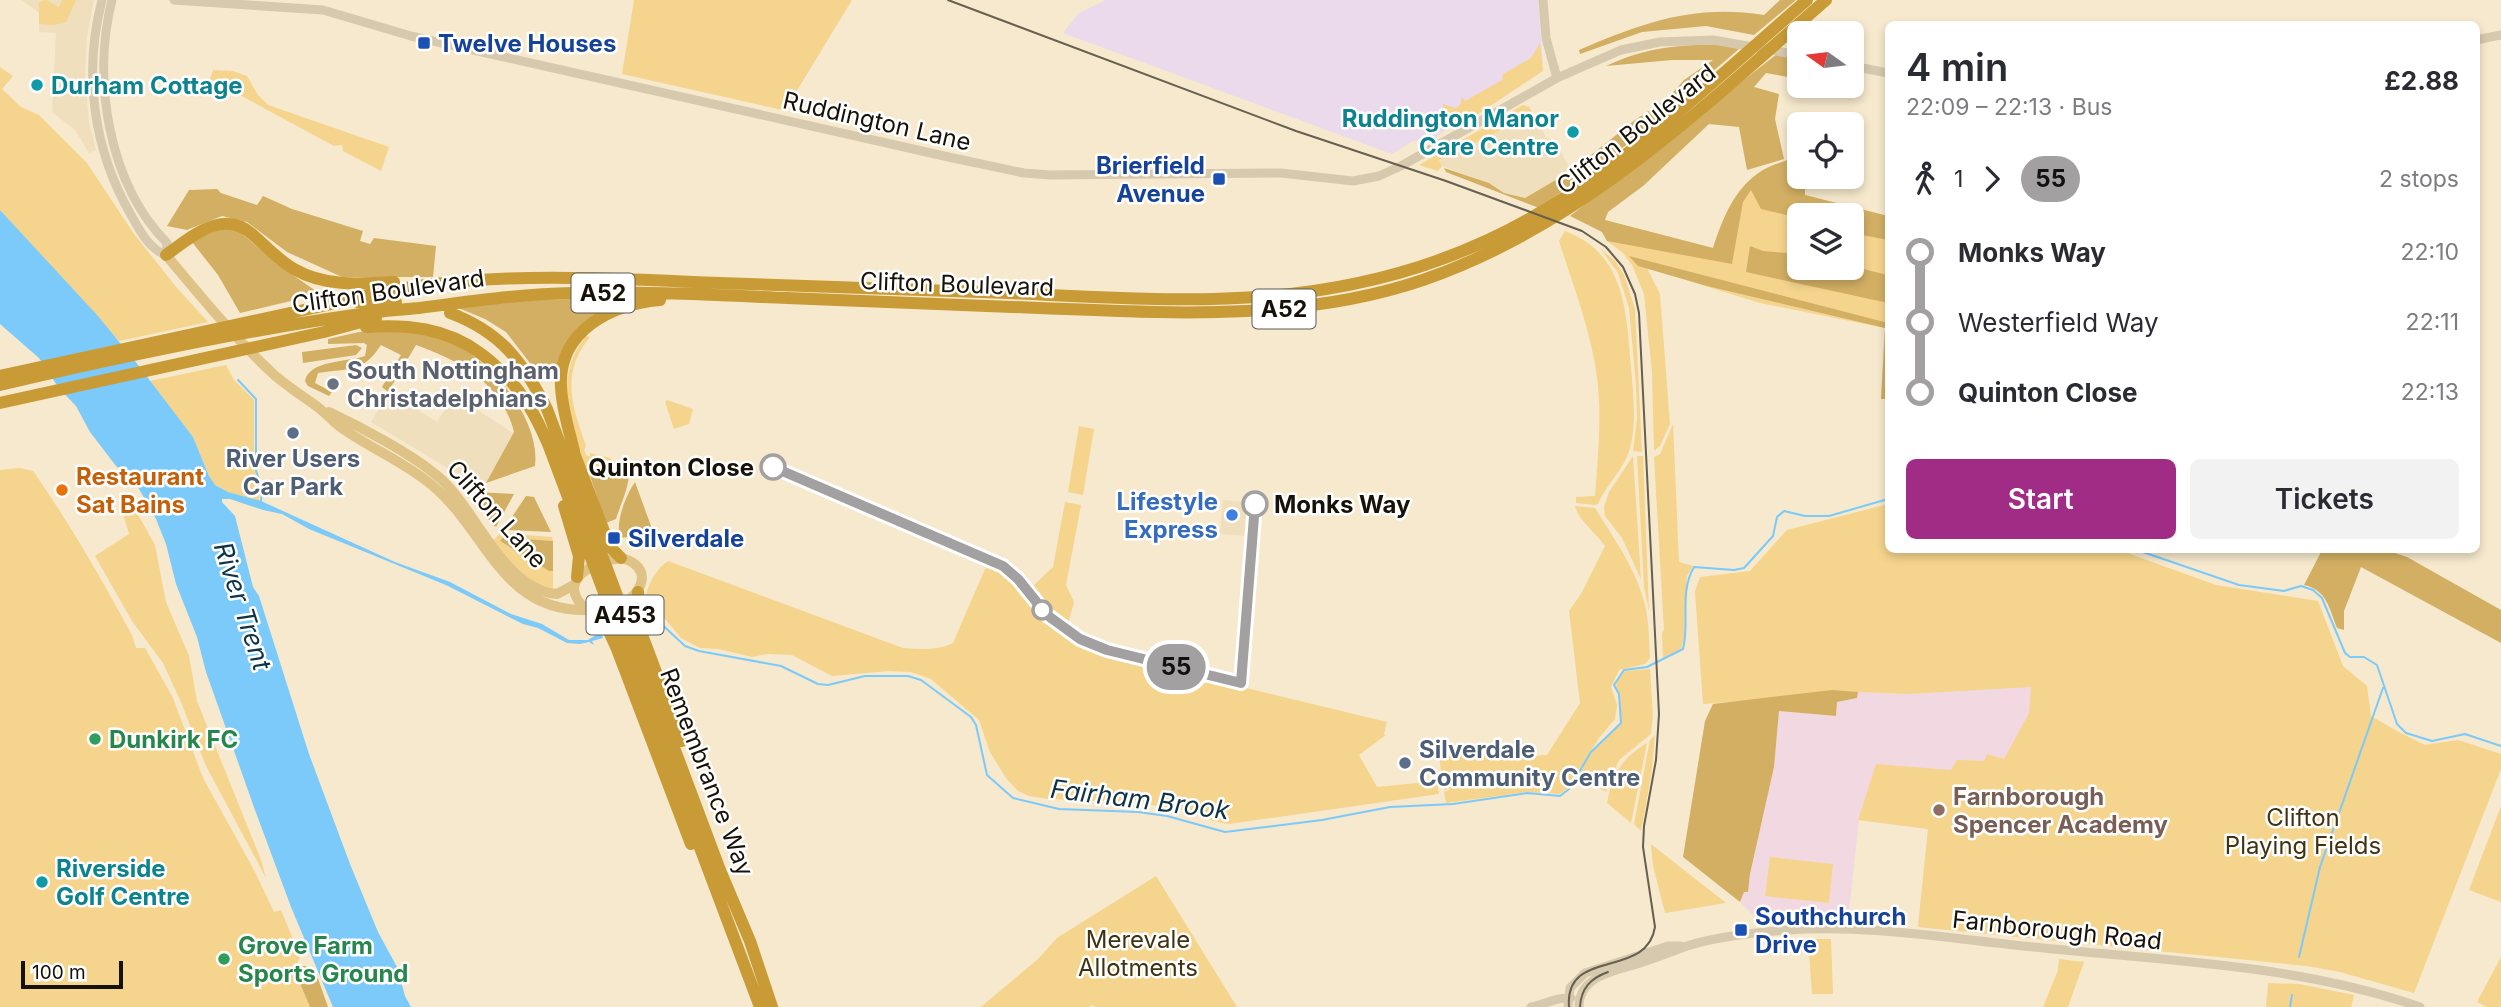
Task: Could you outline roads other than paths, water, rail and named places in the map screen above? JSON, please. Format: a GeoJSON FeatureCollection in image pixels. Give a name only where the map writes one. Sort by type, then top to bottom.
{"type":"FeatureCollection","features":[{"type":"Feature","properties":{"kind":"highway","name":"Clifton Boulevard"},"geometry":{"type":"LineString","coordinates":[[0,385],[210,339],[288,319],[373,292],[454,282],[608,278],[1159,301],[1244,299],[1316,292],[1369,282],[1419,268],[1478,245],[1545,209],[1603,171],[1807,0]]}},
{"type":"Feature","properties":{"kind":"highway","name":"Clifton Boulevard"},"geometry":{"type":"LineString","coordinates":[[0,376],[288,319],[417,308],[468,300],[573,293],[674,293],[1164,313],[1267,310],[1317,305],[1419,281],[1475,261],[1561,214],[1646,153],[1826,0]]}},
{"type":"Feature","properties":{"kind":"highway","name":"A52"},"geometry":{"type":"LineString","coordinates":[[166,255],[201,230],[216,224],[229,224],[251,232],[279,259],[296,270],[329,282],[454,282]]}},
{"type":"Feature","properties":{"kind":"highway"},"geometry":{"type":"LineString","coordinates":[[574,451],[563,409],[562,369],[572,344],[588,325],[613,310],[656,300],[789,298]]}},
{"type":"Feature","properties":{"kind":"highway"},"geometry":{"type":"LineString","coordinates":[[336,303],[396,302]]}},
{"type":"Feature","properties":{"kind":"highway","name":"A52"},"geometry":{"type":"LineString","coordinates":[[324,332],[417,308]]}},
{"type":"Feature","properties":{"kind":"highway","name":"Remembrance Way"},"geometry":{"type":"LineString","coordinates":[[450,313],[477,324],[498,339],[513,354],[534,383],[743,942],[772,1007]]}},
{"type":"Feature","properties":{"kind":"highway","name":"A453"},"geometry":{"type":"LineString","coordinates":[[324,332],[381,326],[426,329],[454,337],[475,349],[500,370]]}},
{"type":"Feature","properties":{"kind":"highway","name":"Clifton Boulevard"},"geometry":{"type":"LineString","coordinates":[[0,403],[324,332]]}},
{"type":"Feature","properties":{"kind":"highway"},"geometry":{"type":"LineString","coordinates":[[513,354],[546,392],[574,451],[610,547],[621,558]]}},
{"type":"Feature","properties":{"kind":"highway"},"geometry":{"type":"LineString","coordinates":[[500,370],[534,430],[563,505],[579,556],[576,581]]}},
{"type":"Feature","properties":{"kind":"highway","name":"Remembrance Way"},"geometry":{"type":"LineString","coordinates":[[500,370],[512,381],[554,441]]}},
{"type":"Feature","properties":{"kind":"highway"},"geometry":{"type":"LineString","coordinates":[[638,592],[641,632],[703,794],[743,942]]}},
{"type":"Feature","properties":{"kind":"highway"},"geometry":{"type":"LineString","coordinates":[[593,611],[617,649],[703,872],[743,942]]}},
{"type":"Feature","properties":{"kind":"highway","name":"Remembrance Way"},"geometry":{"type":"LineString","coordinates":[[743,942],[760,1007]]}},
{"type":"Feature","properties":{"kind":"main road","name":"Ruddington Lane"},"geometry":{"type":"LineString","coordinates":[[174,0],[323,10],[411,36],[960,160],[1024,173],[1049,175],[1294,173],[1344,181],[1370,179],[1454,138],[1557,78],[1621,50],[1660,42],[1713,40],[1787,53]]}},
{"type":"Feature","properties":{"kind":"main road"},"geometry":{"type":"LineString","coordinates":[[1543,0],[1545,38],[1557,78]]}},
{"type":"Feature","properties":{"kind":"main road","name":"Clifton Lane"},"geometry":{"type":"LineString","coordinates":[[111,1],[103,71],[111,134],[139,203],[156,231],[167,243],[166,255],[268,369],[294,392],[371,434],[442,480],[499,554],[528,583],[539,590],[557,594],[576,581]]}},
{"type":"Feature","properties":{"kind":"main road"},"geometry":{"type":"LineString","coordinates":[[2480,39],[2501,35]]}},
{"type":"Feature","properties":{"kind":"main road"},"geometry":{"type":"LineString","coordinates":[[1864,69],[1885,73]]}},
{"type":"Feature","properties":{"kind":"main road","name":"Clifton Lane"},"geometry":{"type":"LineString","coordinates":[[318,407],[340,426],[437,489],[515,585],[544,604],[569,610],[593,611]]}},
{"type":"Feature","properties":{"kind":"main road","name":"A453"},"geometry":{"type":"LineString","coordinates":[[621,558],[637,566],[642,580],[638,592],[629,601],[611,610],[593,611],[577,600],[576,581],[584,571],[611,559],[621,558]]}},
{"type":"Feature","properties":{"kind":"main road","name":"Farnborough Road"},"geometry":{"type":"LineString","coordinates":[[1686,946],[1668,946],[1590,970],[1574,983],[1568,1004],[1578,1004],[1583,991],[1597,978],[1686,946],[1793,930],[1893,933],[2262,970],[2343,984],[2381,993],[2420,1007]]}},
{"type":"Feature","properties":{"kind":"main road"},"geometry":{"type":"LineString","coordinates":[[1531,1007],[1545,1006],[1554,999],[1568,1004]]}},
{"type":"Feature","properties":{"kind":"water","name":"River Trent"},"geometry":{"type":"Polygon","coordinates":[[[0,210],[97,315],[135,361],[193,437],[215,485],[228,492],[261,501],[395,562],[450,582],[511,614],[542,624],[569,640],[588,640],[601,632],[603,638],[592,641],[594,645],[589,642],[567,643],[446,585],[309,529],[282,514],[222,499],[235,516],[253,587],[259,596],[309,754],[350,864],[378,932],[397,967],[411,1007],[333,1007],[291,907],[255,810],[156,519],[134,480],[113,462],[90,432],[76,406],[58,387],[39,358],[0,324],[0,210]]]}},
{"type":"Feature","properties":{"kind":"waterway"},"geometry":{"type":"LineString","coordinates":[[238,380],[256,399],[256,471],[262,487],[261,501]]}},
{"type":"Feature","properties":{"kind":"waterway","name":"Fairham Brook"},"geometry":{"type":"LineString","coordinates":[[646,621],[657,620],[685,646],[781,666],[818,684],[828,685],[865,676],[908,676],[921,680],[971,717],[976,725],[987,775],[1013,798],[1059,809],[1138,812],[1167,816],[1225,832],[1322,820],[1390,807],[1453,804],[1527,793],[1560,796],[1569,789],[1591,752],[1621,723],[1619,694],[1614,685],[1624,670],[1647,667],[1683,649],[1687,587],[1694,567],[1734,570],[1744,568],[1773,536],[1777,517],[1784,511],[1805,516],[1829,516],[1885,500]]}},
{"type":"Feature","properties":{"kind":"waterway","name":"Fairham Brook"},"geometry":{"type":"LineString","coordinates":[[2146,553],[2239,585],[2284,591],[2301,586],[2313,590],[2322,598],[2345,653],[2350,657],[2364,657],[2377,665],[2397,724],[2406,733],[2432,741],[2465,734],[2501,746]]}},
{"type":"Feature","properties":{"kind":"waterway"},"geometry":{"type":"LineString","coordinates":[[2299,957],[2320,867],[2383,688]]}},
{"type":"Feature","properties":{"kind":"waterway"},"geometry":{"type":"LineString","coordinates":[[2290,1007],[2292,995]]}},
{"type":"Feature","properties":{"kind":"tram line"},"geometry":{"type":"LineString","coordinates":[[948,0],[1296,131],[1446,181],[1582,231],[1606,247],[1623,267],[1635,294],[1639,313],[1659,714],[1656,760],[1644,826],[1643,847],[1655,927],[1649,943],[1637,953],[1592,969],[1579,977],[1571,989],[1569,1007]]}},
{"type":"Feature","properties":{"kind":"tram line"},"geometry":{"type":"LineString","coordinates":[[1580,1007],[1582,994],[1588,985],[1608,972]]}},
{"type":"Feature","properties":{"kind":"place","name":"Twelve Houses"},"geometry":{"type":"Point","coordinates":[424,43]}},
{"type":"Feature","properties":{"kind":"place","name":"Durham Cottage"},"geometry":{"type":"Point","coordinates":[37,85]}},
{"type":"Feature","properties":{"kind":"place","name":"Ruddington Manor Care Centre"},"geometry":{"type":"Point","coordinates":[1573,132]}},
{"type":"Feature","properties":{"kind":"place","name":"Brierfield Avenue"},"geometry":{"type":"Point","coordinates":[1219,179]}},
{"type":"Feature","properties":{"kind":"place","name":"South Nottingham Christadelphians"},"geometry":{"type":"Point","coordinates":[333,384]}},
{"type":"Feature","properties":{"kind":"place","name":"River Users Car Park"},"geometry":{"type":"Point","coordinates":[293,433]}},
{"type":"Feature","properties":{"kind":"place","name":"Quinton Close"},"geometry":{"type":"Point","coordinates":[773,467]}},
{"type":"Feature","properties":{"kind":"place","name":"Restaurant Sat Bains"},"geometry":{"type":"Point","coordinates":[62,490]}},
{"type":"Feature","properties":{"kind":"place","name":"Monks Way"},"geometry":{"type":"Point","coordinates":[1255,504]}},
{"type":"Feature","properties":{"kind":"place","name":"Lifestyle Express"},"geometry":{"type":"Point","coordinates":[1232,515]}},
{"type":"Feature","properties":{"kind":"place","name":"Silverdale"},"geometry":{"type":"Point","coordinates":[614,538]}},
{"type":"Feature","properties":{"kind":"place","name":"Dunkirk FC"},"geometry":{"type":"Point","coordinates":[95,739]}},
{"type":"Feature","properties":{"kind":"place","name":"Silverdale Community Centre"},"geometry":{"type":"Point","coordinates":[1405,763]}},
{"type":"Feature","properties":{"kind":"place","name":"Farnborough Spencer Academy"},"geometry":{"type":"Point","coordinates":[1939,810]}},
{"type":"Feature","properties":{"kind":"place","name":"Riverside Golf Centre"},"geometry":{"type":"Point","coordinates":[42,882]}},
{"type":"Feature","properties":{"kind":"place","name":"Southchurch Drive"},"geometry":{"type":"Point","coordinates":[1741,930]}},
{"type":"Feature","properties":{"kind":"place","name":"Grove Farm Sports Ground"},"geometry":{"type":"Point","coordinates":[224,959]}},
{"type":"Feature","properties":{"kind":"park label","name":"Clifton Playing Fields"},"geometry":{"type":"Point","coordinates":[2303,831]}},
{"type":"Feature","properties":{"kind":"park label","name":"Merevale Allotments"},"geometry":{"type":"Point","coordinates":[1138,953]}}]}
